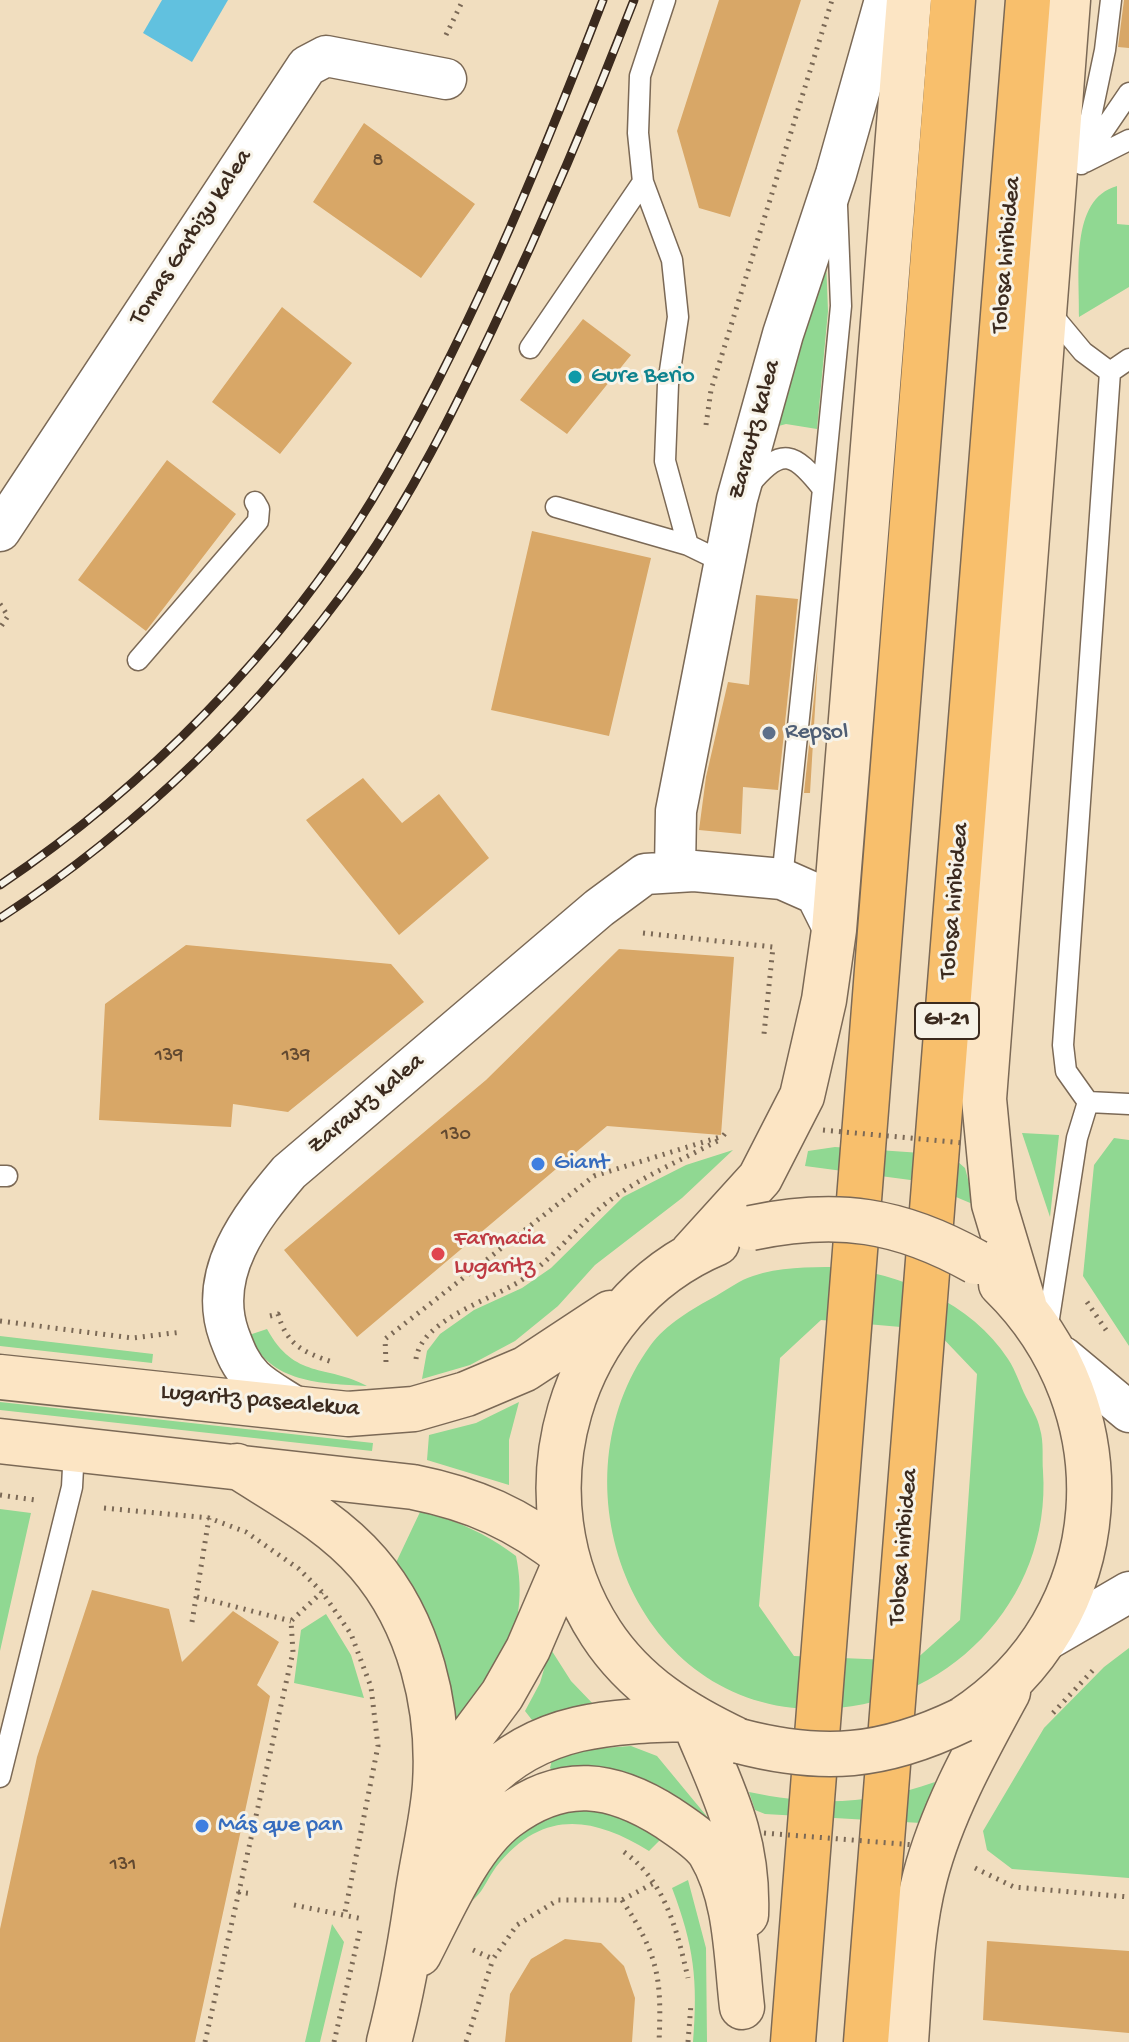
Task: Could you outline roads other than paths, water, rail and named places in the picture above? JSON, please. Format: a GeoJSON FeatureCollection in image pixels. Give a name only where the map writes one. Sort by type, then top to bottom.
{"type":"FeatureCollection","features":[{"type":"Feature","properties":{"kind":"main road"},"geometry":{"type":"LineString","coordinates":[[909,0],[834,930],[824,1000],[802,1096],[803,1132],[692,1253],[636,1296],[609,1327],[588,1360],[572,1398],[562,1437],[558,1477],[560,1518],[567,1558],[582,1598],[610,1645],[658,1696],[693,1719],[739,1741],[784,1753],[830,1756],[876,1752],[920,1740],[962,1720],[1012,1683]]}},
{"type":"Feature","properties":{"kind":"main road"},"geometry":{"type":"LineString","coordinates":[[793,2042],[953,0]]}},
{"type":"Feature","properties":{"kind":"main road","name":"Tolosa hiribidea"},"geometry":{"type":"LineString","coordinates":[[866,2042],[1028,0]]}},
{"type":"Feature","properties":{"kind":"main road"},"geometry":{"type":"LineString","coordinates":[[906,2042],[914,1934],[929,1865],[967,1768],[1012,1683],[1050,1638],[1072,1601],[1086,1562],[1096,1493],[1092,1437],[1080,1396],[1045,1331],[994,1204],[984,1099],[1068,0]]}},
{"type":"Feature","properties":{"kind":"main road"},"geometry":{"type":"LineString","coordinates":[[692,1253],[751,1228],[828,1217],[868,1220],[942,1243],[976,1262],[1045,1331]]}},
{"type":"Feature","properties":{"kind":"main road","name":"Lugaritz pasealekua"},"geometry":{"type":"LineString","coordinates":[[0,1377],[348,1414],[414,1409],[466,1394],[525,1369],[636,1296]]}},
{"type":"Feature","properties":{"kind":"main road"},"geometry":{"type":"LineString","coordinates":[[0,1441],[413,1487],[457,1496],[499,1511],[535,1532],[567,1558]]}},
{"type":"Feature","properties":{"kind":"main road"},"geometry":{"type":"LineString","coordinates":[[237,1466],[338,1533],[368,1563],[396,1602],[414,1642],[430,1696],[435,1785],[404,1981],[389,2042]]}},
{"type":"Feature","properties":{"kind":"main road"},"geometry":{"type":"LineString","coordinates":[[435,1785],[502,1695],[528,1649],[567,1558]]}},
{"type":"Feature","properties":{"kind":"main road"},"geometry":{"type":"LineString","coordinates":[[422,1871],[481,1785],[528,1745],[619,1720],[693,1719]]}},
{"type":"Feature","properties":{"kind":"main road"},"geometry":{"type":"LineString","coordinates":[[693,1719],[741,1837],[747,1877],[740,2024]]}},
{"type":"Feature","properties":{"kind":"main road"},"geometry":{"type":"LineString","coordinates":[[404,1981],[476,1849],[505,1818],[542,1796],[571,1788],[607,1788],[640,1800],[680,1826],[709,1852],[731,1910],[740,2024]]}},
{"type":"Feature","properties":{"kind":"street","name":"Zarautz kalea"},"geometry":{"type":"LineString","coordinates":[[675,870],[676,811],[737,499],[783,334],[836,174],[885,0]]}},
{"type":"Feature","properties":{"kind":"street","name":"Tomas Garbizu kalea"},"geometry":{"type":"LineString","coordinates":[[0,531],[307,66],[326,56],[446,79]]}},
{"type":"Feature","properties":{"kind":"street","name":"Zarautz kalea"},"geometry":{"type":"LineString","coordinates":[[298,1409],[253,1379],[237,1358],[220,1298],[225,1270],[265,1201],[289,1172],[599,908],[645,874],[675,870],[782,879],[816,894],[834,930]]}},
{"type":"Feature","properties":{"kind":"street"},"geometry":{"type":"LineString","coordinates":[[1045,1331],[1129,1412]]}},
{"type":"Feature","properties":{"kind":"street"},"geometry":{"type":"LineString","coordinates":[[1050,1638],[1129,1592]]}},
{"type":"Feature","properties":{"kind":"lane"},"geometry":{"type":"LineString","coordinates":[[665,0],[640,76],[638,133],[643,182],[672,260],[678,317],[668,384],[665,461],[688,545]]}},
{"type":"Feature","properties":{"kind":"lane"},"geometry":{"type":"LineString","coordinates":[[1081,164],[1105,50],[1111,0]]}},
{"type":"Feature","properties":{"kind":"lane"},"geometry":{"type":"LineString","coordinates":[[1052,215],[1081,164],[1129,93]]}},
{"type":"Feature","properties":{"kind":"lane"},"geometry":{"type":"LineString","coordinates":[[1081,164],[1129,140]]}},
{"type":"Feature","properties":{"kind":"lane"},"geometry":{"type":"LineString","coordinates":[[782,879],[841,306],[836,174]]}},
{"type":"Feature","properties":{"kind":"lane"},"geometry":{"type":"LineString","coordinates":[[530,348],[643,182]]}},
{"type":"Feature","properties":{"kind":"lane"},"geometry":{"type":"LineString","coordinates":[[1045,306],[1083,352],[1110,372]]}},
{"type":"Feature","properties":{"kind":"lane"},"geometry":{"type":"LineString","coordinates":[[1110,372],[1129,359]]}},
{"type":"Feature","properties":{"kind":"lane"},"geometry":{"type":"LineString","coordinates":[[1088,1102],[1066,1071],[1063,1045],[1110,372]]}},
{"type":"Feature","properties":{"kind":"lane"},"geometry":{"type":"LineString","coordinates":[[737,499],[769,464],[785,456],[804,465],[823,489]]}},
{"type":"Feature","properties":{"kind":"lane"},"geometry":{"type":"LineString","coordinates":[[138,660],[258,521],[259,509],[255,502]]}},
{"type":"Feature","properties":{"kind":"lane"},"geometry":{"type":"LineString","coordinates":[[556,507],[688,545],[723,562]]}},
{"type":"Feature","properties":{"kind":"lane"},"geometry":{"type":"LineString","coordinates":[[1045,1331],[1077,1138],[1088,1102]]}},
{"type":"Feature","properties":{"kind":"lane"},"geometry":{"type":"LineString","coordinates":[[1088,1102],[1129,1104]]}},
{"type":"Feature","properties":{"kind":"lane"},"geometry":{"type":"LineString","coordinates":[[0,1777],[67,1504],[74,1449]]}},
{"type":"Feature","properties":{"kind":"water"},"geometry":{"type":"Polygon","coordinates":[[[162,0],[228,0],[192,62],[143,33],[162,0]]]}},
{"type":"Feature","properties":{"kind":"railway"},"geometry":{"type":"LineString","coordinates":[[0,885],[54,847],[157,760],[253,662],[336,556],[406,440],[469,318],[526,192],[603,0]]}},
{"type":"Feature","properties":{"kind":"railway"},"geometry":{"type":"LineString","coordinates":[[0,918],[101,845],[196,761],[282,670],[359,571],[414,483],[478,359],[566,165],[634,0]]}},
{"type":"Feature","properties":{"kind":"place","name":"Gure Berio"},"geometry":{"type":"Point","coordinates":[575,377]}},
{"type":"Feature","properties":{"kind":"place","name":"Repsol"},"geometry":{"type":"Point","coordinates":[769,733]}},
{"type":"Feature","properties":{"kind":"place","name":"Giant"},"geometry":{"type":"Point","coordinates":[538,1164]}},
{"type":"Feature","properties":{"kind":"place","name":"Farmacia Lugaritz"},"geometry":{"type":"Point","coordinates":[438,1254]}},
{"type":"Feature","properties":{"kind":"place","name":"Más que pan"},"geometry":{"type":"Point","coordinates":[202,1826]}}]}
